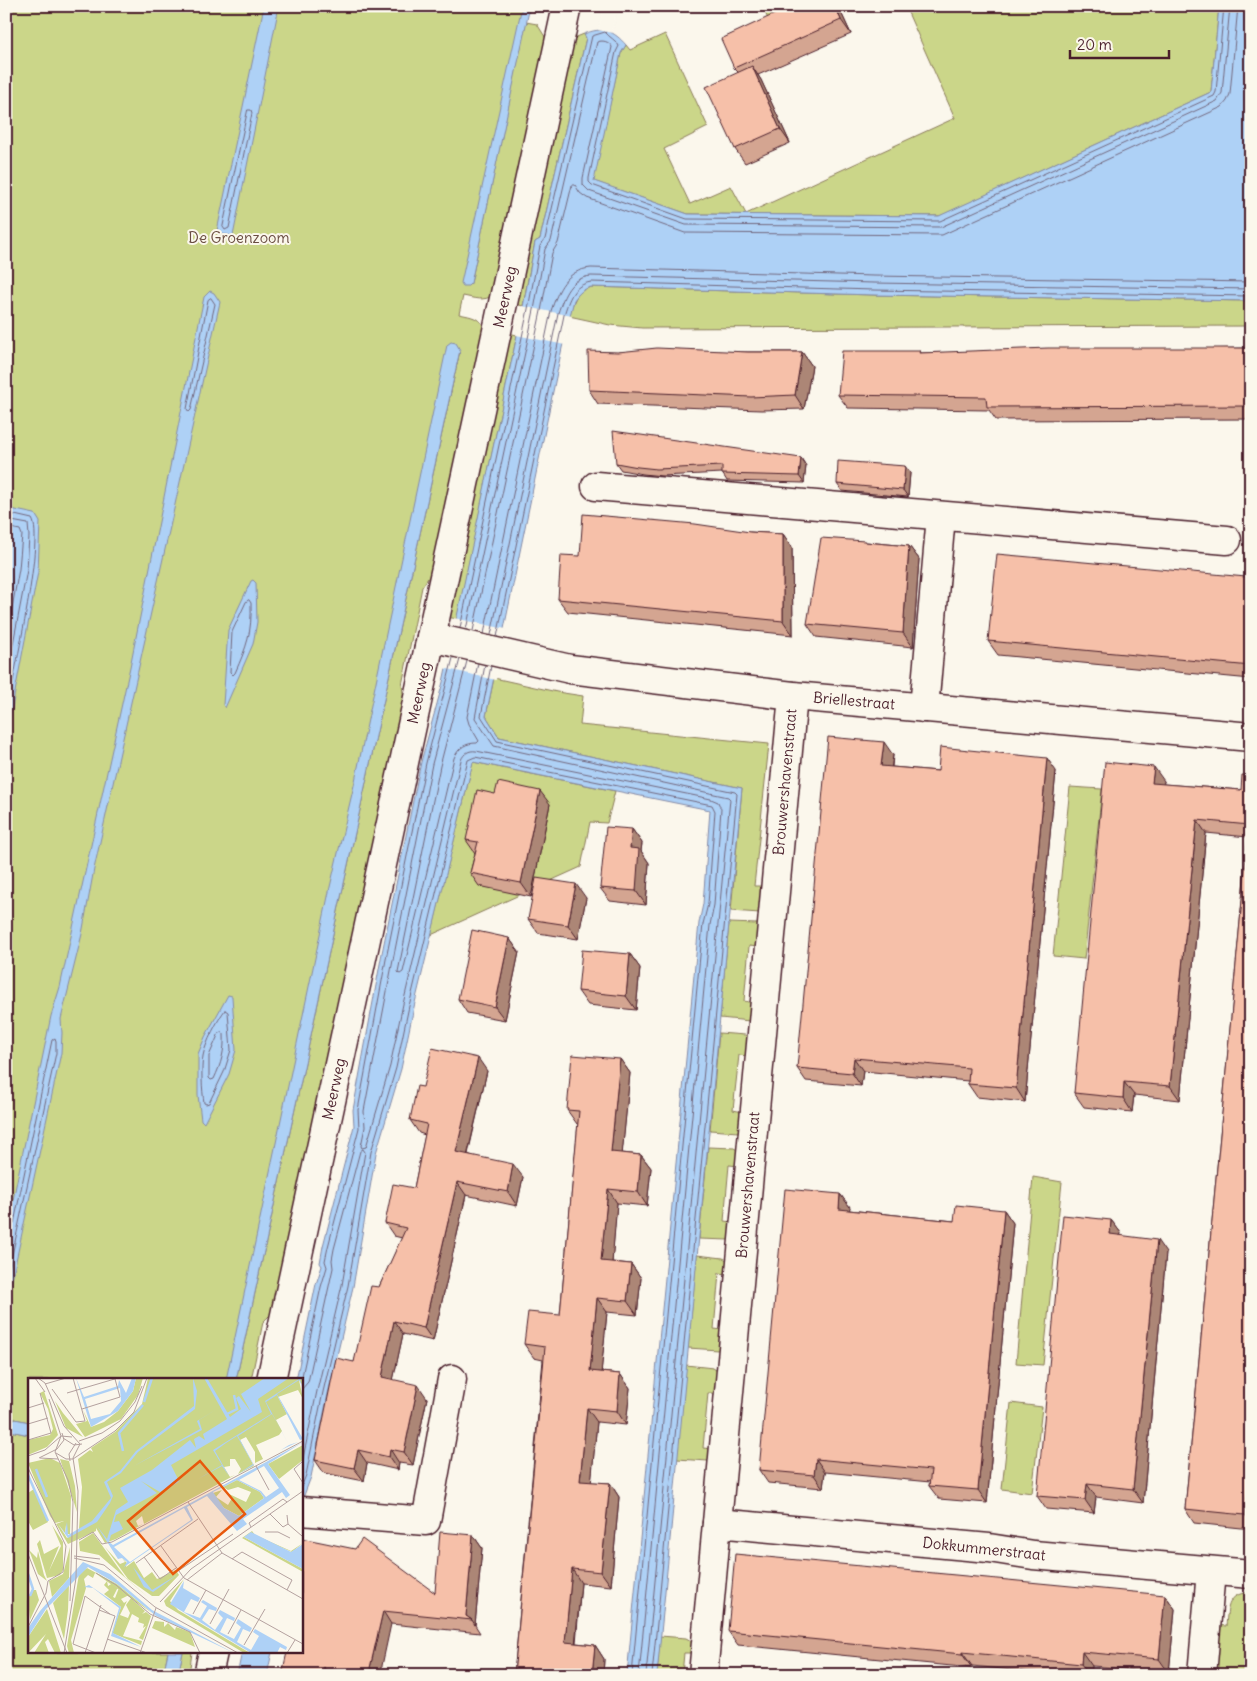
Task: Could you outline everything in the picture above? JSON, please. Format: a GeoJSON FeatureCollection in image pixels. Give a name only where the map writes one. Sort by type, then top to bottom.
{"type":"FeatureCollection","features":[{"type":"Feature","properties":{"kind":"street","name":"Meerweg"},"geometry":{"type":"LineString","coordinates":[[272,1378],[438,639],[567,6]]}},
{"type":"Feature","properties":{"kind":"street"},"geometry":{"type":"LineString","coordinates":[[596,486],[1226,540]]}},
{"type":"Feature","properties":{"kind":"street"},"geometry":{"type":"LineString","coordinates":[[924,708],[941,516]]}},
{"type":"Feature","properties":{"kind":"street","name":"Briellestraat"},"geometry":{"type":"LineString","coordinates":[[438,639],[570,669],[793,696],[1251,737]]}},
{"type":"Feature","properties":{"kind":"street","name":"Brouwershavenstraat"},"geometry":{"type":"LineString","coordinates":[[702,1675],[793,696]]}},
{"type":"Feature","properties":{"kind":"street"},"geometry":{"type":"LineString","coordinates":[[302,1511],[426,1522],[452,1379]]}},
{"type":"Feature","properties":{"kind":"street","name":"Dokkummerstraat"},"geometry":{"type":"LineString","coordinates":[[717,1523],[1251,1574]]}},
{"type":"Feature","properties":{"kind":"street"},"geometry":{"type":"LineString","coordinates":[[1202,1675],[1212,1571]]}},
{"type":"Feature","properties":{"kind":"street"},"geometry":{"type":"LineString","coordinates":[[208,1675],[213,1654]]}},
{"type":"Feature","properties":{"kind":"green space","name":"De Groenzoom"},"geometry":{"type":"Polygon","coordinates":[[[6,6],[524,6],[470,285],[526,22],[537,24],[547,40],[494,295],[482,299],[463,296],[459,314],[475,318],[481,322],[486,330],[436,566],[422,587],[402,685],[405,709],[275,1310],[263,1322],[251,1378],[236,1378],[460,350],[232,1378],[28,1378],[28,1422],[6,1417],[6,6]]]}},
{"type":"Feature","properties":{"kind":"green space"},"geometry":{"type":"Polygon","coordinates":[[[762,6],[835,6],[775,34],[762,6]]]}},
{"type":"Feature","properties":{"kind":"green space"},"geometry":{"type":"Polygon","coordinates":[[[905,6],[1219,6],[1211,92],[940,216],[688,214],[593,181],[621,53],[626,45],[630,50],[665,34],[708,127],[664,149],[690,204],[731,186],[746,214],[955,118],[905,6]]]}},
{"type":"Feature","properties":{"kind":"green space"},"geometry":{"type":"Polygon","coordinates":[[[584,34],[586,38],[540,239],[535,242],[523,306],[511,303],[569,40],[584,34]]]}},
{"type":"Feature","properties":{"kind":"green space"},"geometry":{"type":"Polygon","coordinates":[[[591,287],[874,295],[1251,301],[1251,326],[642,328],[610,325],[569,316],[579,294],[591,287]]]}},
{"type":"Feature","properties":{"kind":"green space"},"geometry":{"type":"Polygon","coordinates":[[[504,332],[517,335],[457,619],[447,617],[504,332]]]}},
{"type":"Feature","properties":{"kind":"green space"},"geometry":{"type":"Polygon","coordinates":[[[494,678],[583,696],[580,725],[769,744],[754,886],[765,886],[760,913],[731,911],[742,788],[499,737],[486,716],[494,678]]]}},
{"type":"Feature","properties":{"kind":"green space"},"geometry":{"type":"Polygon","coordinates":[[[473,762],[615,791],[607,823],[590,822],[581,867],[431,935],[473,762]]]}},
{"type":"Feature","properties":{"kind":"green space"},"geometry":{"type":"Polygon","coordinates":[[[1070,787],[1102,789],[1084,959],[1053,956],[1070,787]]]}},
{"type":"Feature","properties":{"kind":"green space"},"geometry":{"type":"Polygon","coordinates":[[[729,923],[757,924],[762,927],[758,947],[749,946],[744,1001],[753,1003],[750,1021],[720,1018],[729,923]]]}},
{"type":"Feature","properties":{"kind":"green space"},"geometry":{"type":"Polygon","coordinates":[[[719,1033],[745,1035],[750,1038],[748,1056],[739,1055],[733,1110],[743,1112],[742,1128],[738,1132],[710,1130],[719,1033]]]}},
{"type":"Feature","properties":{"kind":"green space"},"geometry":{"type":"Polygon","coordinates":[[[708,1147],[734,1148],[740,1152],[739,1166],[729,1165],[724,1221],[733,1222],[732,1237],[729,1240],[699,1239],[708,1147]]]}},
{"type":"Feature","properties":{"kind":"green space"},"geometry":{"type":"Polygon","coordinates":[[[1033,1177],[1062,1182],[1043,1365],[1016,1363],[1033,1177]]]}},
{"type":"Feature","properties":{"kind":"green space"},"geometry":{"type":"Polygon","coordinates":[[[697,1255],[723,1258],[729,1261],[728,1274],[719,1273],[714,1329],[723,1330],[722,1346],[718,1350],[688,1348],[697,1255]]]}},
{"type":"Feature","properties":{"kind":"green space"},"geometry":{"type":"Polygon","coordinates":[[[686,1365],[713,1368],[719,1372],[717,1393],[708,1393],[703,1448],[712,1449],[712,1457],[708,1461],[677,1459],[686,1365]]]}},
{"type":"Feature","properties":{"kind":"green space"},"geometry":{"type":"Polygon","coordinates":[[[1011,1403],[1042,1407],[1032,1493],[1002,1489],[1011,1403]]]}},
{"type":"Feature","properties":{"kind":"green space"},"geometry":{"type":"Polygon","coordinates":[[[6,1430],[28,1435],[28,1654],[168,1654],[163,1675],[6,1675],[6,1430]]]}},
{"type":"Feature","properties":{"kind":"green space"},"geometry":{"type":"Polygon","coordinates":[[[1251,1592],[1251,1675],[1212,1675],[1216,1625],[1226,1626],[1228,1607],[1233,1598],[1243,1593],[1251,1592]]]}},
{"type":"Feature","properties":{"kind":"green space"},"geometry":{"type":"Polygon","coordinates":[[[660,1636],[686,1638],[693,1642],[694,1653],[684,1653],[682,1675],[657,1675],[660,1636]]]}},
{"type":"Feature","properties":{"kind":"green space"},"geometry":{"type":"Polygon","coordinates":[[[183,1654],[192,1654],[189,1675],[178,1675],[183,1654]]]}},
{"type":"Feature","properties":{"kind":"water"},"geometry":{"type":"Polygon","coordinates":[[[264,6],[279,6],[233,236],[221,234],[217,231],[264,6]]]}},
{"type":"Feature","properties":{"kind":"water"},"geometry":{"type":"Polygon","coordinates":[[[522,6],[530,6],[471,283],[468,286],[463,286],[461,283],[522,6]]]}},
{"type":"Feature","properties":{"kind":"water"},"geometry":{"type":"Polygon","coordinates":[[[1219,6],[1251,6],[1251,301],[874,295],[591,287],[581,292],[574,300],[562,348],[486,716],[499,737],[742,788],[657,1675],[627,1675],[699,923],[703,904],[710,810],[473,762],[414,1007],[401,1069],[376,1153],[353,1287],[311,1477],[302,1500],[302,1378],[296,1378],[316,1284],[322,1266],[320,1263],[323,1246],[354,1126],[353,1110],[382,953],[421,762],[443,682],[523,307],[535,242],[540,239],[586,38],[584,34],[597,30],[608,31],[617,36],[626,45],[621,53],[594,181],[688,214],[939,216],[1211,92],[1219,6]]]}},
{"type":"Feature","properties":{"kind":"water"},"geometry":{"type":"Polygon","coordinates":[[[210,291],[214,293],[220,302],[94,869],[82,934],[61,1019],[61,1053],[6,1307],[6,1234],[51,1016],[60,987],[130,667],[204,297],[210,291]]]}},
{"type":"Feature","properties":{"kind":"water"},"geometry":{"type":"Polygon","coordinates":[[[451,342],[456,343],[460,350],[236,1378],[226,1378],[330,887],[355,781],[447,345],[451,342]]]}},
{"type":"Feature","properties":{"kind":"water"},"geometry":{"type":"Polygon","coordinates":[[[6,508],[35,514],[40,522],[38,572],[6,739],[6,508]]]}},
{"type":"Feature","properties":{"kind":"water"},"geometry":{"type":"Polygon","coordinates":[[[253,580],[256,583],[257,622],[253,644],[225,708],[223,705],[228,630],[253,580]]]}},
{"type":"Feature","properties":{"kind":"water"},"geometry":{"type":"Polygon","coordinates":[[[228,995],[232,996],[236,1050],[229,1074],[204,1123],[201,1120],[198,1095],[198,1054],[228,995]]]}},
{"type":"Feature","properties":{"kind":"water"},"geometry":{"type":"Polygon","coordinates":[[[6,1417],[28,1422],[28,1435],[6,1430],[6,1417]]]}},
{"type":"Feature","properties":{"kind":"water"},"geometry":{"type":"Polygon","coordinates":[[[168,1654],[183,1654],[178,1675],[163,1675],[168,1654]]]}},
{"type":"Feature","properties":{"kind":"water"},"geometry":{"type":"Polygon","coordinates":[[[242,1654],[272,1654],[267,1675],[237,1675],[242,1654]]]}},
{"type":"Feature","properties":{"kind":"pier"},"geometry":{"type":"Polygon","coordinates":[[[603,6],[618,6],[612,33],[598,30],[603,6]]]}},
{"type":"Feature","properties":{"kind":"pier"},"geometry":{"type":"Polygon","coordinates":[[[522,306],[572,316],[565,345],[516,335],[522,306]]]}},
{"type":"Feature","properties":{"kind":"pier"},"geometry":{"type":"Polygon","coordinates":[[[454,618],[506,629],[496,680],[443,668],[454,618]]]}},
{"type":"Feature","properties":{"kind":"building"},"geometry":{"type":"Polygon","coordinates":[[[792,6],[835,6],[841,20],[734,68],[721,39],[792,6]]]}},
{"type":"Feature","properties":{"kind":"building"},"geometry":{"type":"Polygon","coordinates":[[[752,66],[780,129],[735,149],[706,87],[752,66]]]}},
{"type":"Feature","properties":{"kind":"building"},"geometry":{"type":"Polygon","coordinates":[[[657,348],[802,352],[795,395],[751,397],[589,390],[588,351],[618,352],[657,348]]]}},
{"type":"Feature","properties":{"kind":"building"},"geometry":{"type":"Polygon","coordinates":[[[1048,348],[1251,348],[1251,406],[987,407],[986,397],[838,395],[842,351],[920,351],[919,353],[1048,348]]]}},
{"type":"Feature","properties":{"kind":"building"},"geometry":{"type":"Polygon","coordinates":[[[613,431],[801,458],[799,476],[722,474],[722,466],[657,469],[616,463],[613,431]]]}},
{"type":"Feature","properties":{"kind":"building"},"geometry":{"type":"Polygon","coordinates":[[[838,461],[905,466],[903,490],[837,484],[838,461]]]}},
{"type":"Feature","properties":{"kind":"building"},"geometry":{"type":"Polygon","coordinates":[[[583,514],[783,534],[783,621],[558,599],[561,555],[580,556],[583,514]]]}},
{"type":"Feature","properties":{"kind":"building"},"geometry":{"type":"Polygon","coordinates":[[[1251,516],[1251,666],[988,641],[997,554],[1246,577],[1251,516]]]}},
{"type":"Feature","properties":{"kind":"building"},"geometry":{"type":"Polygon","coordinates":[[[821,538],[909,546],[903,633],[807,624],[821,538]]]}},
{"type":"Feature","properties":{"kind":"building"},"geometry":{"type":"Polygon","coordinates":[[[828,737],[884,742],[881,766],[938,771],[940,747],[1047,758],[1016,1088],[968,1084],[969,1068],[854,1058],[852,1073],[797,1068],[828,737]]]}},
{"type":"Feature","properties":{"kind":"building"},"geometry":{"type":"Polygon","coordinates":[[[1105,762],[1154,767],[1152,783],[1241,790],[1242,775],[1251,776],[1251,1143],[1245,1195],[1251,1196],[1251,1455],[1245,1515],[1185,1509],[1249,825],[1197,820],[1170,1086],[1124,1082],[1123,1098],[1074,1093],[1105,762]]]}},
{"type":"Feature","properties":{"kind":"building"},"geometry":{"type":"Polygon","coordinates":[[[498,782],[540,791],[521,883],[470,873],[478,842],[466,840],[477,790],[495,794],[498,782]]]}},
{"type":"Feature","properties":{"kind":"building"},"geometry":{"type":"Polygon","coordinates":[[[606,827],[632,829],[630,848],[639,849],[636,891],[600,888],[606,827]]]}},
{"type":"Feature","properties":{"kind":"building"},"geometry":{"type":"Polygon","coordinates":[[[536,878],[576,884],[568,925],[528,919],[536,878]]]}},
{"type":"Feature","properties":{"kind":"building"},"geometry":{"type":"Polygon","coordinates":[[[472,930],[509,938],[495,1007],[458,999],[472,930]]]}},
{"type":"Feature","properties":{"kind":"building"},"geometry":{"type":"Polygon","coordinates":[[[582,950],[630,954],[626,996],[578,991],[582,950]]]}},
{"type":"Feature","properties":{"kind":"building"},"geometry":{"type":"Polygon","coordinates":[[[432,1048],[478,1058],[456,1152],[513,1164],[508,1192],[457,1182],[424,1328],[394,1321],[382,1377],[418,1385],[404,1452],[390,1449],[389,1457],[358,1450],[354,1468],[315,1460],[336,1358],[354,1362],[371,1286],[379,1287],[406,1228],[385,1223],[393,1184],[414,1188],[427,1124],[410,1120],[417,1086],[423,1087],[432,1048]]]}},
{"type":"Feature","properties":{"kind":"building"},"geometry":{"type":"Polygon","coordinates":[[[572,1055],[620,1059],[611,1152],[641,1155],[638,1192],[608,1189],[601,1261],[631,1264],[627,1301],[597,1298],[590,1371],[620,1374],[617,1411],[587,1408],[580,1481],[610,1483],[601,1572],[572,1569],[565,1642],[595,1645],[592,1675],[514,1675],[545,1347],[524,1344],[528,1312],[560,1315],[579,1111],[567,1110],[572,1055]]]}},
{"type":"Feature","properties":{"kind":"building"},"geometry":{"type":"Polygon","coordinates":[[[785,1189],[840,1194],[839,1209],[954,1221],[956,1205],[1004,1210],[978,1490],[929,1486],[931,1470],[816,1459],[814,1475],[759,1470],[785,1189]]]}},
{"type":"Feature","properties":{"kind":"building"},"geometry":{"type":"Polygon","coordinates":[[[1063,1215],[1111,1220],[1110,1234],[1157,1240],[1133,1489],[1087,1484],[1085,1500],[1037,1496],[1063,1215]]]}},
{"type":"Feature","properties":{"kind":"building"},"geometry":{"type":"Polygon","coordinates":[[[440,1532],[473,1535],[466,1616],[472,1620],[383,1611],[370,1668],[373,1675],[328,1675],[324,1667],[323,1675],[282,1675],[287,1654],[302,1654],[302,1538],[355,1549],[362,1539],[435,1593],[440,1532]]]}},
{"type":"Feature","properties":{"kind":"building"},"geometry":{"type":"Polygon","coordinates":[[[735,1554],[1165,1595],[1159,1659],[1082,1652],[1081,1664],[728,1631],[735,1554]]]}}]}
